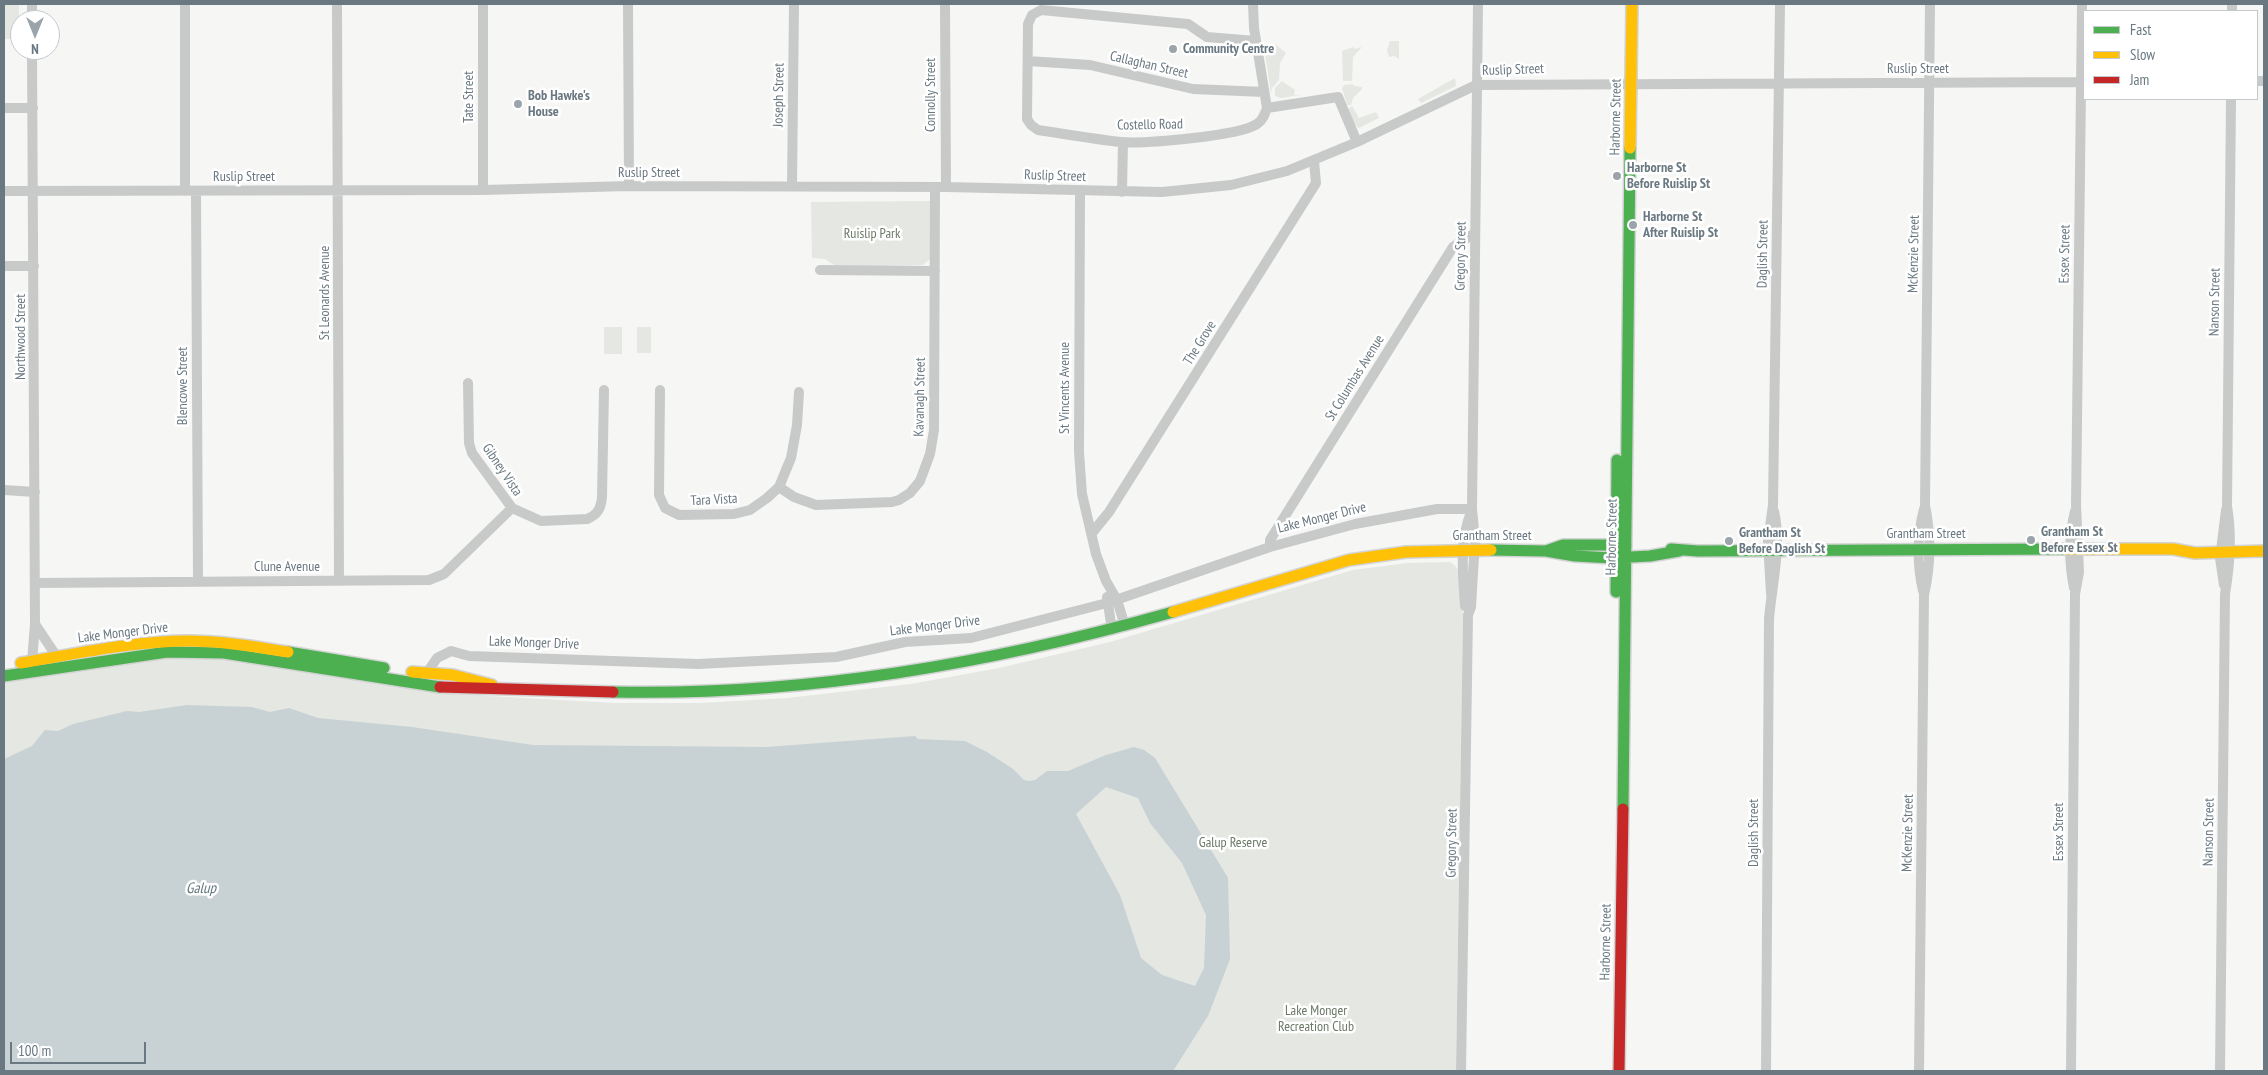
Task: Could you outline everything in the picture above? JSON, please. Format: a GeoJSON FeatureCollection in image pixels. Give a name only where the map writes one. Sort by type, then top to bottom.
{"type":"FeatureCollection","features":[{"type":"Feature","properties":{"kind":"main road","name":"Harborne Street"},"geometry":{"type":"LineString","coordinates":[[1610,1071],[1626,340],[1627,84],[1623,4]]}},
{"type":"Feature","properties":{"kind":"main road","name":"Harborne Street"},"geometry":{"type":"LineString","coordinates":[[1627,84],[1632,4]]}},
{"type":"Feature","properties":{"kind":"main road","name":"Grantham Street"},"geometry":{"type":"LineString","coordinates":[[1438,552],[1546,551],[1563,556],[1622,551],[1659,556],[1679,551],[2173,549],[2195,553],[2225,548],[2264,545]]}},
{"type":"Feature","properties":{"kind":"main road","name":"Grantham Street"},"geometry":{"type":"LineString","coordinates":[[2225,548],[2264,551]]}},
{"type":"Feature","properties":{"kind":"main road","name":"Harborne Street"},"geometry":{"type":"LineString","coordinates":[[1619,1071],[1622,551]]}},
{"type":"Feature","properties":{"kind":"main road","name":"Lake Monger Drive"},"geometry":{"type":"LineString","coordinates":[[4,666],[126,646],[188,641],[229,643],[423,678],[477,690],[498,687],[635,694],[770,689],[852,682],[942,667],[1112,630],[1340,562],[1386,554],[1438,552]]}},
{"type":"Feature","properties":{"kind":"main road","name":"Lake Monger Drive"},"geometry":{"type":"LineString","coordinates":[[4,676],[167,652],[224,653],[423,678]]}},
{"type":"Feature","properties":{"kind":"street"},"geometry":{"type":"LineString","coordinates":[[185,4],[185,191]]}},
{"type":"Feature","properties":{"kind":"street","name":"St Leonards Avenue"},"geometry":{"type":"LineString","coordinates":[[337,4],[339,581]]}},
{"type":"Feature","properties":{"kind":"street","name":"Tate Street"},"geometry":{"type":"LineString","coordinates":[[483,4],[483,190]]}},
{"type":"Feature","properties":{"kind":"street"},"geometry":{"type":"LineString","coordinates":[[628,4],[630,186]]}},
{"type":"Feature","properties":{"kind":"street","name":"Joseph Street"},"geometry":{"type":"LineString","coordinates":[[792,187],[794,4]]}},
{"type":"Feature","properties":{"kind":"street","name":"Connolly Street"},"geometry":{"type":"LineString","coordinates":[[941,187],[945,4]]}},
{"type":"Feature","properties":{"kind":"street"},"geometry":{"type":"LineString","coordinates":[[1254,4],[1256,41],[1267,108],[1338,97],[1357,142]]}},
{"type":"Feature","properties":{"kind":"street","name":"Gregory Street"},"geometry":{"type":"LineString","coordinates":[[1461,1071],[1468,615],[1471,607],[1468,552],[1474,528],[1472,509],[1478,4]]}},
{"type":"Feature","properties":{"kind":"street","name":"Daglish Street"},"geometry":{"type":"LineString","coordinates":[[1766,1071],[1769,628],[1772,550],[1777,525],[1773,506],[1780,4]]}},
{"type":"Feature","properties":{"kind":"street","name":"McKenzie Street"},"geometry":{"type":"LineString","coordinates":[[1919,1071],[1924,594],[1929,574],[1924,549],[1928,525],[1925,506],[1930,4]]}},
{"type":"Feature","properties":{"kind":"street","name":"Essex Street"},"geometry":{"type":"LineString","coordinates":[[2071,1071],[2075,594],[2079,572],[2075,549],[2083,82],[2082,4]]}},
{"type":"Feature","properties":{"kind":"street"},"geometry":{"type":"LineString","coordinates":[[1028,61],[1028,24],[1032,15],[1040,10],[1188,24],[1207,37],[1256,41]]}},
{"type":"Feature","properties":{"kind":"street","name":"Northwood Street"},"geometry":{"type":"LineString","coordinates":[[32,60],[35,624],[32,662]]}},
{"type":"Feature","properties":{"kind":"street","name":"Callaghan Street"},"geometry":{"type":"LineString","coordinates":[[1028,61],[1090,65],[1193,89],[1264,92]]}},
{"type":"Feature","properties":{"kind":"street","name":"Costello Road"},"geometry":{"type":"LineString","coordinates":[[1028,61],[1027,119],[1038,130],[1123,142],[1193,138],[1231,132],[1258,124],[1263,119],[1267,108]]}},
{"type":"Feature","properties":{"kind":"street","name":"Ruslip Street"},"geometry":{"type":"LineString","coordinates":[[4,190],[483,190],[630,186],[941,187],[1162,192],[1231,185],[1314,161],[1476,85],[2083,82]]}},
{"type":"Feature","properties":{"kind":"street","name":"Nanson Street"},"geometry":{"type":"LineString","coordinates":[[2220,1071],[2231,100]]}},
{"type":"Feature","properties":{"kind":"street"},"geometry":{"type":"LineString","coordinates":[[4,108],[33,108]]}},
{"type":"Feature","properties":{"kind":"street"},"geometry":{"type":"LineString","coordinates":[[1122,192],[1123,142]]}},
{"type":"Feature","properties":{"kind":"street","name":"The Grove"},"geometry":{"type":"LineString","coordinates":[[1092,533],[1109,512],[1316,183],[1314,161]]}},
{"type":"Feature","properties":{"kind":"street","name":"Kavanagh Street"},"geometry":{"type":"LineString","coordinates":[[779,487],[800,501],[826,506],[892,502],[905,497],[914,489],[930,454],[934,430],[935,271],[941,187]]}},
{"type":"Feature","properties":{"kind":"street","name":"Blencowe Street"},"geometry":{"type":"LineString","coordinates":[[196,191],[198,581]]}},
{"type":"Feature","properties":{"kind":"street","name":"St Vincents Avenue"},"geometry":{"type":"LineString","coordinates":[[1080,191],[1079,452],[1082,494],[1096,554],[1112,601],[1125,626]]}},
{"type":"Feature","properties":{"kind":"street","name":"St Columbas Avenue"},"geometry":{"type":"LineString","coordinates":[[1270,547],[1270,540],[1453,248],[1475,233]]}},
{"type":"Feature","properties":{"kind":"street"},"geometry":{"type":"LineString","coordinates":[[4,266],[34,266]]}},
{"type":"Feature","properties":{"kind":"street"},"geometry":{"type":"LineString","coordinates":[[820,270],[935,271]]}},
{"type":"Feature","properties":{"kind":"street","name":"Gibney Vista"},"geometry":{"type":"LineString","coordinates":[[468,383],[469,443],[472,453],[512,508],[526,516],[541,521],[578,521],[597,513],[602,497],[604,390]]}},
{"type":"Feature","properties":{"kind":"street","name":"Tara Vista"},"geometry":{"type":"LineString","coordinates":[[660,390],[659,495],[662,505],[667,511],[679,515],[740,513],[754,507],[779,487]]}},
{"type":"Feature","properties":{"kind":"street"},"geometry":{"type":"LineString","coordinates":[[779,487],[795,441],[799,392]]}},
{"type":"Feature","properties":{"kind":"street"},"geometry":{"type":"LineString","coordinates":[[4,490],[35,492]]}},
{"type":"Feature","properties":{"kind":"street","name":"Clune Avenue"},"geometry":{"type":"LineString","coordinates":[[34,583],[430,580],[438,578],[512,508]]}},
{"type":"Feature","properties":{"kind":"street","name":"Lake Monger Drive"},"geometry":{"type":"LineString","coordinates":[[423,678],[437,658],[451,650],[470,656],[698,664],[836,657],[905,642],[971,638],[1112,601],[1270,547],[1355,524],[1437,509],[1472,509]]}},
{"type":"Feature","properties":{"kind":"street","name":"St Vincents Avenue"},"geometry":{"type":"LineString","coordinates":[[1112,601],[1112,630]]}},
{"type":"Feature","properties":{"kind":"street"},"geometry":{"type":"LineString","coordinates":[[35,624],[57,657]]}},
{"type":"Feature","properties":{"kind":"green space"},"geometry":{"type":"Polygon","coordinates":[[[4,4],[19,4],[19,10],[10,10],[10,39],[4,39],[4,4]]]}},
{"type":"Feature","properties":{"kind":"green space"},"geometry":{"type":"Polygon","coordinates":[[[1390,41],[1399,41],[1399,59],[1394,56],[1389,57],[1387,50],[1390,41]]]}},
{"type":"Feature","properties":{"kind":"green space"},"geometry":{"type":"Polygon","coordinates":[[[1275,44],[1286,53],[1280,63],[1279,80],[1272,88],[1271,93],[1264,48],[1272,48],[1275,44]]]}},
{"type":"Feature","properties":{"kind":"green space"},"geometry":{"type":"Polygon","coordinates":[[[1353,47],[1355,49],[1362,47],[1353,57],[1352,81],[1343,81],[1342,51],[1353,47]]]}},
{"type":"Feature","properties":{"kind":"green space"},"geometry":{"type":"Polygon","coordinates":[[[1455,78],[1456,86],[1421,103],[1418,99],[1455,78]]]}},
{"type":"Feature","properties":{"kind":"green space"},"geometry":{"type":"Polygon","coordinates":[[[1282,81],[1295,90],[1294,95],[1300,95],[1281,98],[1275,96],[1275,88],[1282,81]]]}},
{"type":"Feature","properties":{"kind":"green space"},"geometry":{"type":"Polygon","coordinates":[[[1353,84],[1354,86],[1362,87],[1362,89],[1353,98],[1351,105],[1347,105],[1342,88],[1344,85],[1353,84]]]}},
{"type":"Feature","properties":{"kind":"green space"},"geometry":{"type":"Polygon","coordinates":[[[1352,106],[1359,118],[1376,112],[1379,118],[1359,128],[1353,123],[1348,109],[1352,106]]]}},
{"type":"Feature","properties":{"kind":"green space","name":"Ruislip Park"},"geometry":{"type":"Polygon","coordinates":[[[932,201],[930,259],[923,265],[837,267],[825,259],[812,258],[811,202],[932,201]]]}},
{"type":"Feature","properties":{"kind":"green space"},"geometry":{"type":"Polygon","coordinates":[[[604,327],[622,327],[622,354],[604,354],[604,327]]]}},
{"type":"Feature","properties":{"kind":"green space"},"geometry":{"type":"Polygon","coordinates":[[[637,327],[651,327],[651,353],[637,353],[637,327]]]}},
{"type":"Feature","properties":{"kind":"green space","name":"Galup"},"geometry":{"type":"Polygon","coordinates":[[[1450,562],[1459,571],[1463,593],[1456,1071],[4,1071],[4,681],[168,657],[226,658],[412,687],[489,696],[615,703],[701,703],[787,698],[911,684],[999,668],[1110,642],[1353,570],[1407,563],[1450,562]]]}},
{"type":"Feature","properties":{"kind":"water","name":"Galup"},"geometry":{"type":"Polygon","coordinates":[[[187,705],[252,707],[270,712],[289,708],[318,718],[412,727],[533,745],[766,747],[915,736],[918,739],[965,741],[987,752],[1013,769],[1024,780],[1029,781],[1035,780],[1047,771],[1068,771],[1106,755],[1134,747],[1144,750],[1155,758],[1228,878],[1230,959],[1208,1016],[1173,1071],[4,1071],[4,759],[32,746],[45,730],[58,731],[73,724],[127,711],[139,712],[187,705]],[[1106,787],[1076,814],[1120,895],[1141,958],[1162,975],[1195,986],[1204,968],[1206,915],[1182,863],[1150,823],[1138,798],[1106,787]]]}},
{"type":"Feature","properties":{"kind":"traffic: fast"},"geometry":{"type":"LineString","coordinates":[[1623,809],[1630,148]]}},
{"type":"Feature","properties":{"kind":"traffic: fast"},"geometry":{"type":"LineString","coordinates":[[1616,592],[1617,460]]}},
{"type":"Feature","properties":{"kind":"traffic: fast"},"geometry":{"type":"LineString","coordinates":[[1546,551],[1563,545],[1626,545]]}},
{"type":"Feature","properties":{"kind":"traffic: fast"},"geometry":{"type":"LineString","coordinates":[[1671,549],[1698,551],[2066,549]]}},
{"type":"Feature","properties":{"kind":"traffic: fast"},"geometry":{"type":"LineString","coordinates":[[1491,550],[1546,551],[1575,556],[1612,558],[1650,556],[1679,551]]}},
{"type":"Feature","properties":{"kind":"traffic: fast"},"geometry":{"type":"LineString","coordinates":[[613,692],[685,692],[756,688],[896,673],[1035,647],[1173,612]]}},
{"type":"Feature","properties":{"kind":"traffic: fast"},"geometry":{"type":"LineString","coordinates":[[4,676],[167,652],[224,653],[440,687]]}},
{"type":"Feature","properties":{"kind":"traffic: fast"},"geometry":{"type":"LineString","coordinates":[[288,652],[384,668]]}},
{"type":"Feature","properties":{"kind":"traffic: slow"},"geometry":{"type":"LineString","coordinates":[[1630,148],[1632,4]]}},
{"type":"Feature","properties":{"kind":"traffic: slow"},"geometry":{"type":"LineString","coordinates":[[2066,549],[2173,549],[2195,553],[2264,551]]}},
{"type":"Feature","properties":{"kind":"traffic: slow"},"geometry":{"type":"LineString","coordinates":[[1173,612],[1349,560],[1406,552],[1491,550]]}},
{"type":"Feature","properties":{"kind":"traffic: slow"},"geometry":{"type":"LineString","coordinates":[[21,663],[147,643],[189,641],[214,642],[288,652]]}},
{"type":"Feature","properties":{"kind":"traffic: slow"},"geometry":{"type":"LineString","coordinates":[[412,672],[453,675],[492,685]]}},
{"type":"Feature","properties":{"kind":"traffic: jam"},"geometry":{"type":"LineString","coordinates":[[440,687],[613,692]]}},
{"type":"Feature","properties":{"kind":"traffic: jam"},"geometry":{"type":"LineString","coordinates":[[1619,1071],[1623,809]]}},
{"type":"Feature","properties":{"kind":"place","name":"Community Centre"},"geometry":{"type":"Point","coordinates":[1173,49]}},
{"type":"Feature","properties":{"kind":"place","name":"Bob Hawke's House"},"geometry":{"type":"Point","coordinates":[518,104]}},
{"type":"Feature","properties":{"kind":"place","name":"Harborne St Before Ruislip St"},"geometry":{"type":"Point","coordinates":[1617,176]}},
{"type":"Feature","properties":{"kind":"place","name":"Harborne St After Ruislip St"},"geometry":{"type":"Point","coordinates":[1633,225]}},
{"type":"Feature","properties":{"kind":"place","name":"Grantham St Before Essex St"},"geometry":{"type":"Point","coordinates":[2031,540]}},
{"type":"Feature","properties":{"kind":"place","name":"Grantham St Before Daglish St"},"geometry":{"type":"Point","coordinates":[1729,541]}},
{"type":"Feature","properties":{"kind":"park label","name":"Galup Reserve"},"geometry":{"type":"Point","coordinates":[1233,843]}},
{"type":"Feature","properties":{"kind":"park label","name":"Lake Monger Recreation Club"},"geometry":{"type":"Point","coordinates":[1316,1020]}}]}
